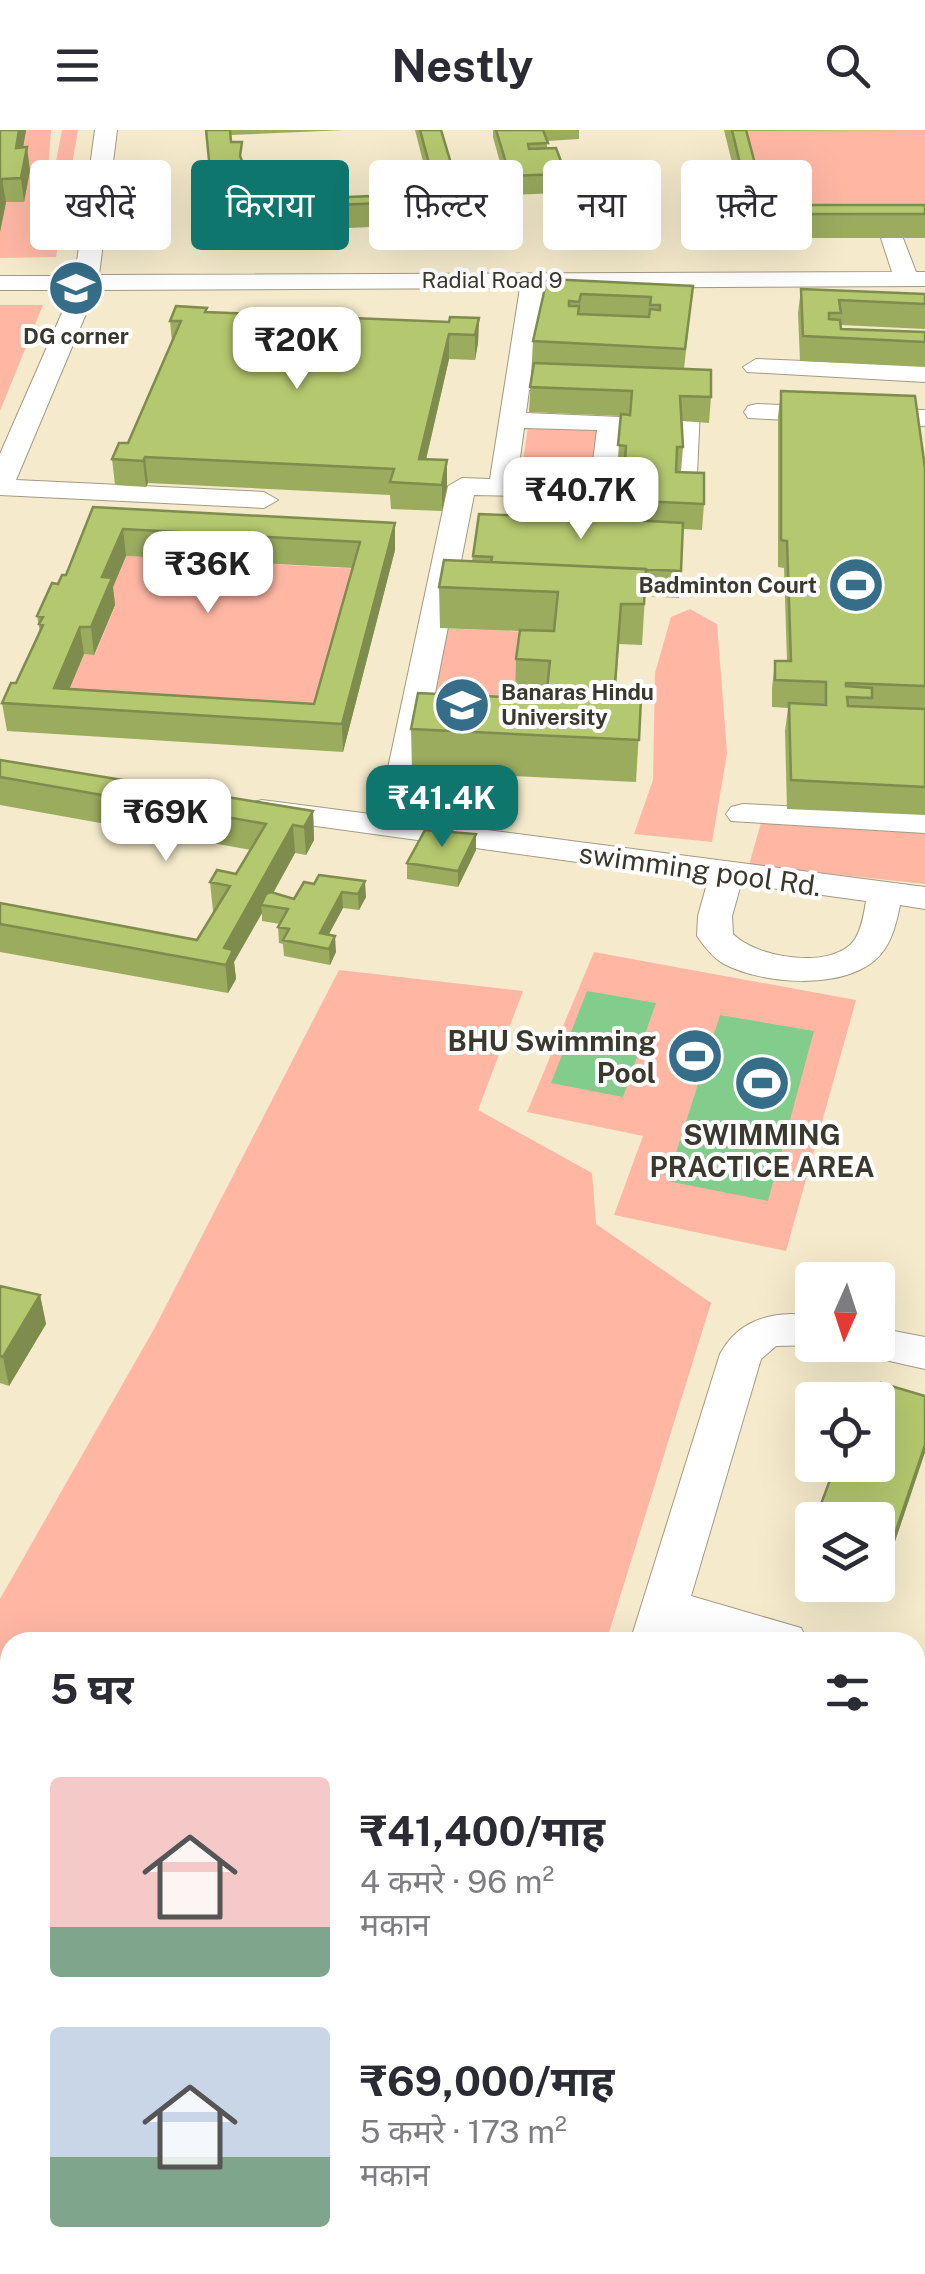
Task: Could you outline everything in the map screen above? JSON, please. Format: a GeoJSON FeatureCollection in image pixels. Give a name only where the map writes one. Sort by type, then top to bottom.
{"type":"FeatureCollection","features":[{"type":"Feature","properties":{"kind":"street"},"geometry":{"type":"LineString","coordinates":[[106,130],[78,284],[44,386],[0,486],[264,500]]}},
{"type":"Feature","properties":{"kind":"street"},"geometry":{"type":"LineString","coordinates":[[893,238],[916,279]]}},
{"type":"Feature","properties":{"kind":"street"},"geometry":{"type":"LineString","coordinates":[[502,488],[533,279]]}},
{"type":"Feature","properties":{"kind":"street","name":"Radial Road 9"},"geometry":{"type":"LineString","coordinates":[[0,283],[533,279],[614,288],[916,279]]}},
{"type":"Feature","properties":{"kind":"street"},"geometry":{"type":"LineString","coordinates":[[756,367],[925,374]]}},
{"type":"Feature","properties":{"kind":"street"},"geometry":{"type":"LineString","coordinates":[[518,382],[613,386]]}},
{"type":"Feature","properties":{"kind":"street"},"geometry":{"type":"LineString","coordinates":[[392,828],[462,486],[682,496],[688,388],[650,387]]}},
{"type":"Feature","properties":{"kind":"street"},"geometry":{"type":"LineString","coordinates":[[757,412],[925,418]]}},
{"type":"Feature","properties":{"kind":"street"},"geometry":{"type":"LineString","coordinates":[[512,420],[612,423],[603,492]]}},
{"type":"Feature","properties":{"kind":"street","name":"swimming pool Rd."},"geometry":{"type":"LineString","coordinates":[[238,806],[925,898]]}},
{"type":"Feature","properties":{"kind":"street"},"geometry":{"type":"LineString","coordinates":[[743,814],[925,823]]}},
{"type":"Feature","properties":{"kind":"street"},"geometry":{"type":"LineString","coordinates":[[727,873],[715,916],[715,936],[735,956],[771,964],[812,967],[846,962],[863,952],[876,936],[886,893]]}},
{"type":"Feature","properties":{"kind":"street"},"geometry":{"type":"LineString","coordinates":[[710,1632],[659,1625],[741,1354],[752,1338],[772,1330],[795,1331]]}},
{"type":"Feature","properties":{"kind":"street"},"geometry":{"type":"LineString","coordinates":[[895,1348],[925,1354]]}},
{"type":"Feature","properties":{"kind":"shaded area","name":"Banaras Hindu University"},"geometry":{"type":"Polygon","coordinates":[[[0,130],[925,130],[925,1632],[0,1632],[0,130]]]}},
{"type":"Feature","properties":{"kind":"shaded area"},"geometry":{"type":"Polygon","coordinates":[[[0,130],[51,130],[49,160],[30,160],[30,250],[57,250],[56,257],[0,258],[0,130]]]}},
{"type":"Feature","properties":{"kind":"shaded area"},"geometry":{"type":"Polygon","coordinates":[[[62,130],[78,130],[73,160],[56,160],[62,130]]]}},
{"type":"Feature","properties":{"kind":"shaded area"},"geometry":{"type":"Polygon","coordinates":[[[925,130],[925,228],[812,229],[812,160],[746,160],[739,131],[925,130]]]}},
{"type":"Feature","properties":{"kind":"shaded area"},"geometry":{"type":"Polygon","coordinates":[[[0,305],[43,305],[0,411],[0,305]]]}},
{"type":"Feature","properties":{"kind":"shaded area"},"geometry":{"type":"Polygon","coordinates":[[[530,413],[619,417],[612,499],[518,495],[530,413]]]}},
{"type":"Feature","properties":{"kind":"shaded area"},"geometry":{"type":"Polygon","coordinates":[[[126,556],[360,569],[315,731],[58,716],[84,654],[95,654],[115,606],[105,604],[126,556]]]}},
{"type":"Feature","properties":{"kind":"shaded area"},"geometry":{"type":"Polygon","coordinates":[[[690,609],[717,624],[727,753],[712,842],[634,834],[653,780],[655,673],[671,617],[690,609]]]}},
{"type":"Feature","properties":{"kind":"shaded area"},"geometry":{"type":"Polygon","coordinates":[[[440,628],[557,633],[515,700],[418,735],[440,628]]]}},
{"type":"Feature","properties":{"kind":"shaded area"},"geometry":{"type":"Polygon","coordinates":[[[762,819],[925,828],[925,884],[749,865],[762,819]]]}},
{"type":"Feature","properties":{"kind":"shaded area","name":"BHU Swimming Pool"},"geometry":{"type":"Polygon","coordinates":[[[594,952],[856,1000],[786,1251],[614,1215],[643,1136],[527,1112],[594,952]]]}},
{"type":"Feature","properties":{"kind":"shaded area"},"geometry":{"type":"Polygon","coordinates":[[[339,970],[523,991],[478,1110],[592,1173],[596,1224],[711,1303],[609,1632],[0,1632],[0,1599],[154,1329],[339,970]]]}},
{"type":"Feature","properties":{"kind":"shaded area"},"geometry":{"type":"Polygon","coordinates":[[[587,991],[656,1003],[623,1097],[551,1083],[587,991]]]}},
{"type":"Feature","properties":{"kind":"shaded area"},"geometry":{"type":"Polygon","coordinates":[[[720,1015],[814,1031],[768,1201],[667,1181],[720,1015]]]}},
{"type":"Feature","properties":{"kind":"building"},"geometry":{"type":"Polygon","coordinates":[[[0,130],[19,130],[16,148],[27,147],[21,178],[2,179],[0,191],[0,130]]]}},
{"type":"Feature","properties":{"kind":"building"},"geometry":{"type":"Polygon","coordinates":[[[206,130],[230,130],[231,142],[242,142],[242,160],[209,160],[206,130]]]}},
{"type":"Feature","properties":{"kind":"building"},"geometry":{"type":"Polygon","coordinates":[[[420,130],[441,130],[450,160],[428,160],[420,130]]]}},
{"type":"Feature","properties":{"kind":"building"},"geometry":{"type":"Polygon","coordinates":[[[496,130],[543,130],[548,143],[528,144],[529,149],[556,148],[560,160],[543,160],[543,175],[523,175],[523,160],[505,160],[496,130]]]}},
{"type":"Feature","properties":{"kind":"building"},"geometry":{"type":"Polygon","coordinates":[[[732,130],[746,130],[754,160],[739,160],[732,130]]]}},
{"type":"Feature","properties":{"kind":"building"},"geometry":{"type":"Polygon","coordinates":[[[369,196],[369,204],[349,204],[349,197],[369,196]]]}},
{"type":"Feature","properties":{"kind":"building"},"geometry":{"type":"Polygon","coordinates":[[[812,205],[925,205],[925,214],[812,214],[812,205]]]}},
{"type":"Feature","properties":{"kind":"building"},"geometry":{"type":"Polygon","coordinates":[[[547,279],[693,286],[685,349],[533,341],[547,279]],[[581,294],[579,302],[569,301],[569,306],[579,306],[578,314],[649,317],[650,309],[660,310],[660,305],[650,305],[651,297],[581,294]]]}},
{"type":"Feature","properties":{"kind":"building"},"geometry":{"type":"Polygon","coordinates":[[[801,289],[925,294],[925,304],[839,300],[841,313],[829,313],[829,319],[840,320],[841,329],[925,332],[925,342],[803,336],[801,289]]]}},
{"type":"Feature","properties":{"kind":"building"},"geometry":{"type":"Polygon","coordinates":[[[176,306],[207,308],[205,312],[449,322],[450,317],[479,318],[475,335],[449,334],[419,459],[447,460],[442,485],[390,482],[394,469],[145,457],[143,461],[112,459],[119,443],[128,443],[181,321],[170,321],[176,306]]]}},
{"type":"Feature","properties":{"kind":"building"},"geometry":{"type":"Polygon","coordinates":[[[534,363],[711,370],[711,397],[680,396],[683,447],[677,447],[676,472],[704,473],[704,504],[509,495],[513,470],[624,475],[626,446],[618,445],[621,414],[630,415],[632,391],[530,387],[534,363]]]}},
{"type":"Feature","properties":{"kind":"building"},"geometry":{"type":"Polygon","coordinates":[[[781,391],[915,396],[925,468],[925,686],[846,686],[872,688],[872,698],[847,697],[848,706],[925,709],[925,787],[791,780],[789,703],[826,705],[826,682],[775,680],[775,661],[791,661],[787,541],[781,540],[781,391]]]}},
{"type":"Feature","properties":{"kind":"building"},"geometry":{"type":"Polygon","coordinates":[[[93,507],[395,523],[342,724],[2,703],[11,683],[16,683],[43,625],[39,624],[43,617],[37,616],[52,583],[58,584],[66,575],[93,507]],[[123,529],[102,577],[112,578],[91,627],[80,627],[54,688],[314,704],[360,542],[123,529]]]}},
{"type":"Feature","properties":{"kind":"building"},"geometry":{"type":"Polygon","coordinates":[[[618,509],[633,509],[632,520],[683,523],[681,571],[491,562],[492,557],[473,556],[479,514],[617,520],[618,509]]]}},
{"type":"Feature","properties":{"kind":"building"},"geometry":{"type":"Polygon","coordinates":[[[444,560],[646,569],[644,604],[621,604],[614,697],[641,698],[639,740],[411,729],[418,693],[546,699],[550,661],[516,659],[520,630],[554,631],[558,592],[439,587],[444,560]]]}},
{"type":"Feature","properties":{"kind":"building"},"geometry":{"type":"Polygon","coordinates":[[[0,760],[313,811],[304,827],[293,825],[224,948],[233,950],[226,965],[0,924],[0,903],[197,940],[230,886],[210,882],[217,870],[236,874],[266,824],[0,777],[0,760]]]}},
{"type":"Feature","properties":{"kind":"building"},"geometry":{"type":"Polygon","coordinates":[[[425,830],[476,834],[458,871],[407,863],[425,830]]]}},
{"type":"Feature","properties":{"kind":"building"},"geometry":{"type":"Polygon","coordinates":[[[319,875],[365,881],[358,894],[342,892],[320,933],[335,936],[329,949],[283,940],[289,929],[278,927],[288,909],[261,905],[271,892],[294,899],[304,882],[314,884],[319,875]]]}},
{"type":"Feature","properties":{"kind":"building"},"geometry":{"type":"Polygon","coordinates":[[[0,1286],[40,1295],[3,1357],[0,1356],[0,1286]]]}},
{"type":"Feature","properties":{"kind":"building"},"geometry":{"type":"Polygon","coordinates":[[[895,1387],[925,1396],[925,1445],[895,1533],[895,1502],[822,1502],[829,1482],[895,1482],[895,1387]]]}},
{"type":"Feature","properties":{"kind":"place","name":"DG corner"},"geometry":{"type":"Point","coordinates":[76,288]}},
{"type":"Feature","properties":{"kind":"place","name":"Badminton Court"},"geometry":{"type":"Point","coordinates":[856,585]}},
{"type":"Feature","properties":{"kind":"place","name":"Banaras Hindu University"},"geometry":{"type":"Point","coordinates":[462,705]}},
{"type":"Feature","properties":{"kind":"place","name":"BHU Swimming Pool"},"geometry":{"type":"Point","coordinates":[695,1056]}},
{"type":"Feature","properties":{"kind":"place","name":"SWIMMING PRACTICE AREA"},"geometry":{"type":"Point","coordinates":[762,1083]}}]}
